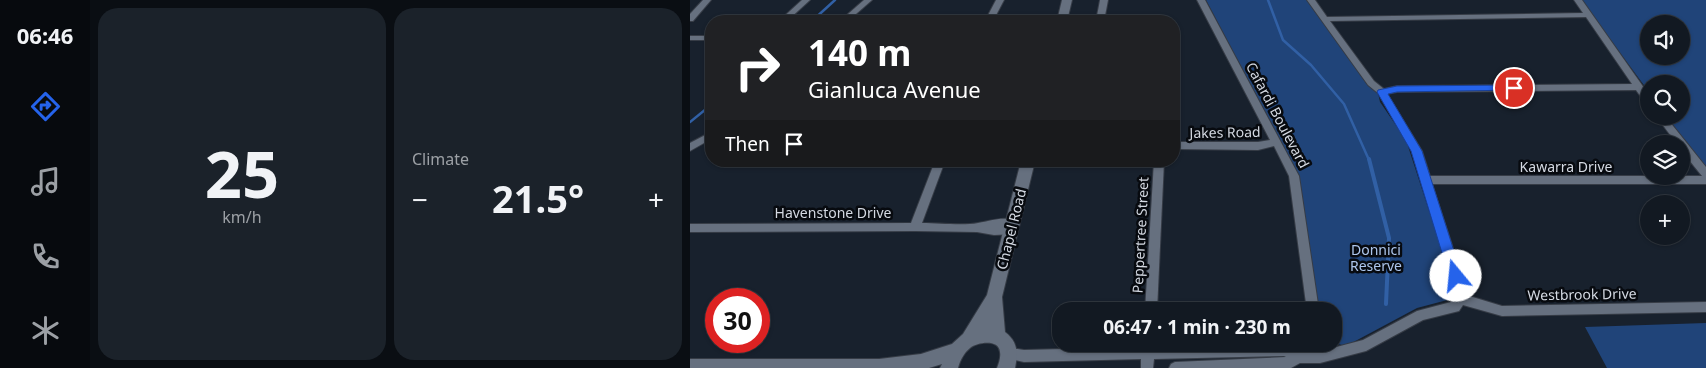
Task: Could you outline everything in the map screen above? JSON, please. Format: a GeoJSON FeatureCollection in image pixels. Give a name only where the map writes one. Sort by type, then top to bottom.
{"type":"FeatureCollection","features":[{"type":"Feature","properties":{"kind":"main road"},"geometry":{"type":"LineString","coordinates":[[1063,15],[1067,0]]}},
{"type":"Feature","properties":{"kind":"main road","name":"Chapel Road"},"geometry":{"type":"LineString","coordinates":[[970,338],[994,297],[1027,167]]}},
{"type":"Feature","properties":{"kind":"main road","name":"Chapel Road"},"geometry":{"type":"LineString","coordinates":[[994,297],[997,335]]}},
{"type":"Feature","properties":{"kind":"main road"},"geometry":{"type":"LineString","coordinates":[[690,368],[880,368],[921,362],[955,351],[970,338],[979,334],[997,335],[1003,340],[1008,361]]}},
{"type":"Feature","properties":{"kind":"main road"},"geometry":{"type":"LineString","coordinates":[[949,368],[955,351]]}},
{"type":"Feature","properties":{"kind":"street"},"geometry":{"type":"LineString","coordinates":[[690,19],[708,0]]}},
{"type":"Feature","properties":{"kind":"street"},"geometry":{"type":"LineString","coordinates":[[790,15],[806,0]]}},
{"type":"Feature","properties":{"kind":"street"},"geometry":{"type":"LineString","coordinates":[[851,15],[868,0]]}},
{"type":"Feature","properties":{"kind":"street"},"geometry":{"type":"LineString","coordinates":[[992,15],[1000,0]]}},
{"type":"Feature","properties":{"kind":"street"},"geometry":{"type":"LineString","coordinates":[[1101,15],[1104,0]]}},
{"type":"Feature","properties":{"kind":"street","name":"Cafardi Boulevard"},"geometry":{"type":"LineString","coordinates":[[1201,0],[1294,176],[1312,302]]}},
{"type":"Feature","properties":{"kind":"street"},"geometry":{"type":"LineString","coordinates":[[1175,368],[1300,363],[1366,345],[1421,315],[1455,307],[1460,299],[1460,288],[1417,151],[1382,92],[1371,83],[1311,0]]}},
{"type":"Feature","properties":{"kind":"street"},"geometry":{"type":"LineString","coordinates":[[1578,0],[1640,90]]}},
{"type":"Feature","properties":{"kind":"street"},"geometry":{"type":"LineString","coordinates":[[1325,19],[1589,15]]}},
{"type":"Feature","properties":{"kind":"street"},"geometry":{"type":"LineString","coordinates":[[690,38],[705,38]]}},
{"type":"Feature","properties":{"kind":"street"},"geometry":{"type":"LineString","coordinates":[[1382,92],[1397,89],[1637,86]]}},
{"type":"Feature","properties":{"kind":"street"},"geometry":{"type":"LineString","coordinates":[[1667,125],[1706,174]]}},
{"type":"Feature","properties":{"kind":"street"},"geometry":{"type":"LineString","coordinates":[[690,147],[705,138]]}},
{"type":"Feature","properties":{"kind":"street","name":"Jakes Road"},"geometry":{"type":"LineString","coordinates":[[1180,146],[1258,146],[1277,142]]}},
{"type":"Feature","properties":{"kind":"street"},"geometry":{"type":"LineString","coordinates":[[915,227],[938,167]]}},
{"type":"Feature","properties":{"kind":"street","name":"Peppertree Street"},"geometry":{"type":"LineString","coordinates":[[1151,302],[1159,167]]}},
{"type":"Feature","properties":{"kind":"street","name":"Kawarra Drive"},"geometry":{"type":"LineString","coordinates":[[1427,180],[1706,180]]}},
{"type":"Feature","properties":{"kind":"street","name":"Havenstone Drive"},"geometry":{"type":"LineString","coordinates":[[690,228],[915,227],[977,228],[994,231],[1012,227]]}},
{"type":"Feature","properties":{"kind":"street","name":"Westbrook Drive"},"geometry":{"type":"LineString","coordinates":[[1460,299],[1502,311],[1706,307]]}},
{"type":"Feature","properties":{"kind":"street"},"geometry":{"type":"LineString","coordinates":[[1008,361],[1024,356],[1095,352]]}},
{"type":"Feature","properties":{"kind":"street"},"geometry":{"type":"LineString","coordinates":[[1148,352],[1148,368]]}},
{"type":"Feature","properties":{"kind":"street"},"geometry":{"type":"LineString","coordinates":[[1287,352],[1300,363]]}},
{"type":"Feature","properties":{"kind":"street"},"geometry":{"type":"LineString","coordinates":[[1319,352],[1320,357]]}},
{"type":"Feature","properties":{"kind":"green space","name":"Donnici Reserve"},"geometry":{"type":"Polygon","coordinates":[[[1206,0],[1307,0],[1364,80],[1378,93],[1380,102],[1406,140],[1453,285],[1454,295],[1451,299],[1417,308],[1346,346],[1342,345],[1342,302],[1318,302],[1297,173],[1206,0]]]}},
{"type":"Feature","properties":{"kind":"green space"},"geometry":{"type":"Polygon","coordinates":[[[1581,0],[1706,0],[1706,170],[1690,148],[1690,135],[1680,135],[1673,125],[1690,125],[1690,75],[1640,75],[1640,80],[1581,0]]]}},
{"type":"Feature","properties":{"kind":"green space"},"geometry":{"type":"Polygon","coordinates":[[[1706,323],[1706,368],[1607,368],[1585,327],[1706,323]]]}},
{"type":"Feature","properties":{"kind":"waterway"},"geometry":{"type":"LineString","coordinates":[[819,15],[835,0]]}},
{"type":"Feature","properties":{"kind":"waterway"},"geometry":{"type":"LineString","coordinates":[[1268,0],[1283,40],[1311,65],[1344,104],[1369,160]]}},
{"type":"Feature","properties":{"kind":"waterway"},"geometry":{"type":"LineString","coordinates":[[690,122],[705,110]]}},
{"type":"Feature","properties":{"kind":"waterway"},"geometry":{"type":"LineString","coordinates":[[1369,159],[1389,238],[1386,304]]}},
{"type":"Feature","properties":{"kind":"route"},"geometry":{"type":"LineString","coordinates":[[1456,276],[1417,151],[1384,100],[1382,92],[1397,89],[1514,88]]}}]}
